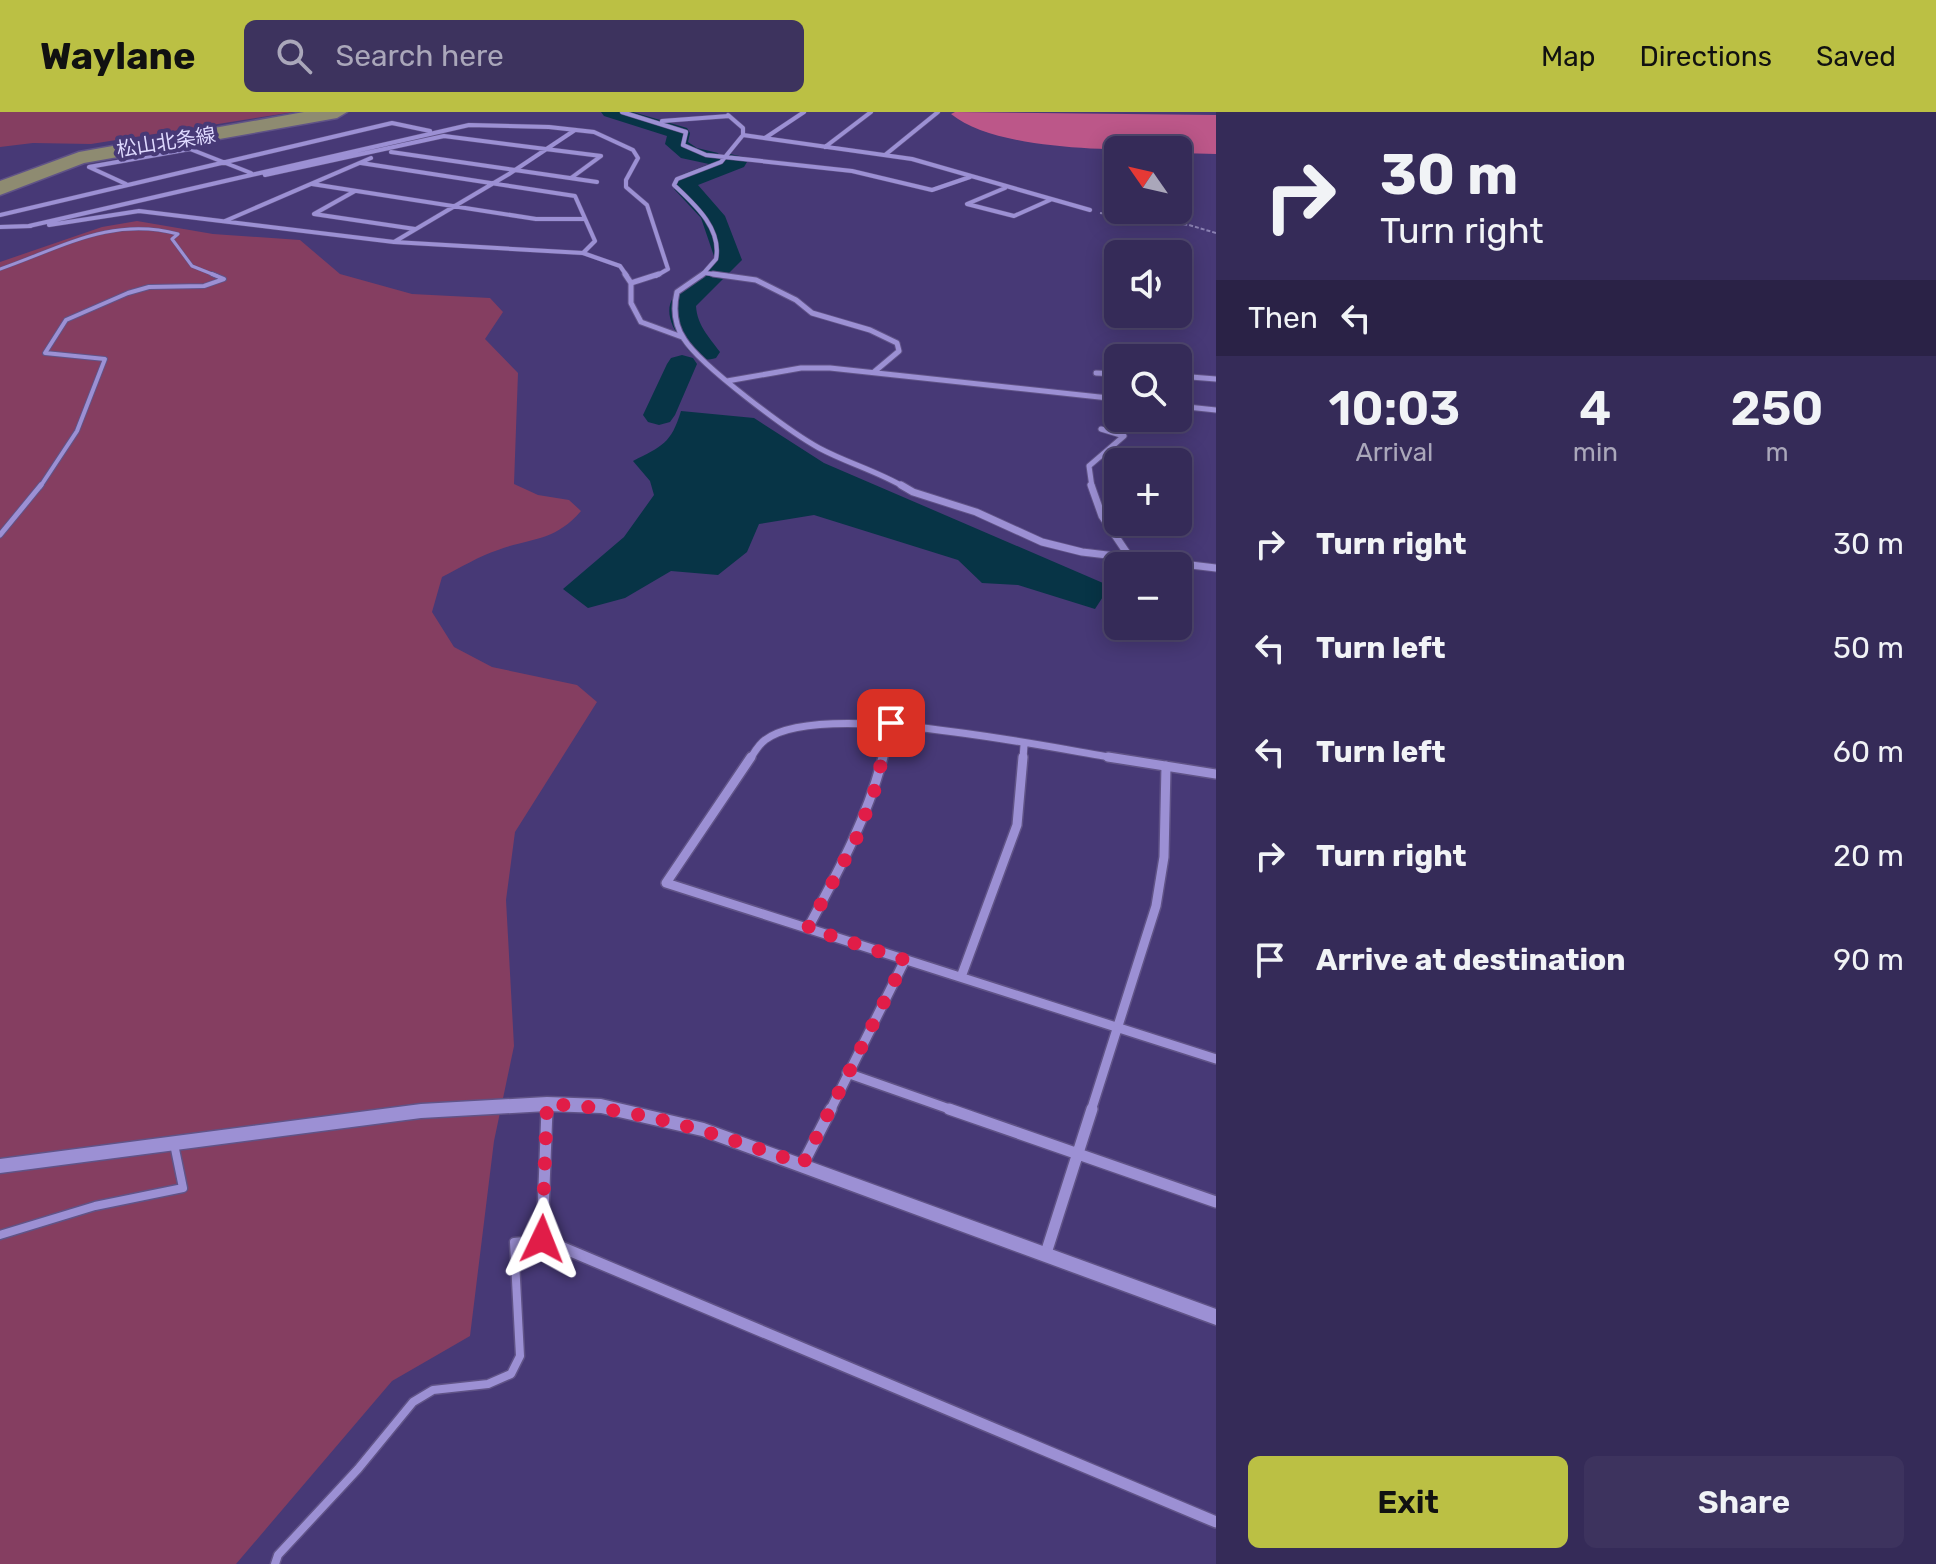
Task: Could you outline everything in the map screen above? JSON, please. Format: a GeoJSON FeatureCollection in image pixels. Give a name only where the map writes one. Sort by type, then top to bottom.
{"type":"FeatureCollection","features":[{"type":"Feature","properties":{"kind":"main road","name":"松山北条線"},"geometry":{"type":"LineString","coordinates":[[0,188],[79,158],[337,112]]}},
{"type":"Feature","properties":{"kind":"street"},"geometry":{"type":"LineString","coordinates":[[622,112],[686,132],[683,145],[690,150],[724,158],[852,171],[932,190],[970,177]]}},
{"type":"Feature","properties":{"kind":"street"},"geometry":{"type":"LineString","coordinates":[[669,112],[682,120]]}},
{"type":"Feature","properties":{"kind":"street"},"geometry":{"type":"LineString","coordinates":[[765,139],[804,112]]}},
{"type":"Feature","properties":{"kind":"street"},"geometry":{"type":"LineString","coordinates":[[825,147],[871,112]]}},
{"type":"Feature","properties":{"kind":"street"},"geometry":{"type":"LineString","coordinates":[[885,155],[938,112]]}},
{"type":"Feature","properties":{"kind":"street"},"geometry":{"type":"LineString","coordinates":[[657,121],[728,114],[743,128],[743,135],[724,158],[705,170],[677,179],[674,185],[706,218],[719,246],[716,260],[705,273],[677,292],[673,310],[682,337]]}},
{"type":"Feature","properties":{"kind":"street"},"geometry":{"type":"LineString","coordinates":[[0,215],[392,123],[435,132]]}},
{"type":"Feature","properties":{"kind":"street"},"geometry":{"type":"LineString","coordinates":[[29,226],[469,125],[576,130],[609,137],[633,150],[638,158],[626,180],[626,187],[647,205],[668,269],[651,279],[631,283]]}},
{"type":"Feature","properties":{"kind":"street"},"geometry":{"type":"LineString","coordinates":[[394,242],[519,169],[576,130]]}},
{"type":"Feature","properties":{"kind":"street"},"geometry":{"type":"LineString","coordinates":[[743,135],[928,163],[1090,210]]}},
{"type":"Feature","properties":{"kind":"street"},"geometry":{"type":"LineString","coordinates":[[222,180],[297,170],[444,136],[601,156],[571,178]]}},
{"type":"Feature","properties":{"kind":"street"},"geometry":{"type":"LineString","coordinates":[[127,184],[89,167],[190,149],[251,173]]}},
{"type":"Feature","properties":{"kind":"street"},"geometry":{"type":"LineString","coordinates":[[224,221],[385,151],[597,182]]}},
{"type":"Feature","properties":{"kind":"street"},"geometry":{"type":"LineString","coordinates":[[360,163],[575,196],[595,241],[583,253]]}},
{"type":"Feature","properties":{"kind":"street"},"geometry":{"type":"LineString","coordinates":[[311,184],[536,219],[585,219]]}},
{"type":"Feature","properties":{"kind":"street"},"geometry":{"type":"LineString","coordinates":[[1006,187],[967,204],[1014,216],[1050,199]]}},
{"type":"Feature","properties":{"kind":"street"},"geometry":{"type":"LineString","coordinates":[[356,191],[314,214],[415,229]]}},
{"type":"Feature","properties":{"kind":"street"},"geometry":{"type":"LineString","coordinates":[[0,227],[81,222],[139,211],[394,242],[583,253],[620,266],[631,283],[631,303],[641,322],[682,337],[727,381],[819,448],[879,472],[913,492],[976,512],[1042,542],[1104,555]]}},
{"type":"Feature","properties":{"kind":"street"},"geometry":{"type":"LineString","coordinates":[[705,273],[756,280],[796,300],[812,313],[870,330],[897,343],[899,351],[874,372]]}},
{"type":"Feature","properties":{"kind":"street"},"geometry":{"type":"LineString","coordinates":[[727,381],[801,368],[874,372],[1104,397]]}},
{"type":"Feature","properties":{"kind":"street"},"geometry":{"type":"LineString","coordinates":[[1096,373],[1104,373]]}},
{"type":"Feature","properties":{"kind":"street"},"geometry":{"type":"LineString","coordinates":[[1192,377],[1216,379]]}},
{"type":"Feature","properties":{"kind":"street"},"geometry":{"type":"LineString","coordinates":[[1192,407],[1216,410]]}},
{"type":"Feature","properties":{"kind":"street"},"geometry":{"type":"LineString","coordinates":[[1101,429],[1124,436],[1089,466],[1089,483],[1100,513],[1126,552]]}},
{"type":"Feature","properties":{"kind":"street"},"geometry":{"type":"LineString","coordinates":[[1192,565],[1216,568]]}},
{"type":"Feature","properties":{"kind":"street"},"geometry":{"type":"LineString","coordinates":[[808,928],[856,839],[874,792],[891,723]]}},
{"type":"Feature","properties":{"kind":"street"},"geometry":{"type":"LineString","coordinates":[[1216,774],[891,723],[813,726],[786,731],[765,740],[666,883],[1216,1059]]}},
{"type":"Feature","properties":{"kind":"street"},"geometry":{"type":"LineString","coordinates":[[961,977],[1017,825],[1024,745]]}},
{"type":"Feature","properties":{"kind":"street"},"geometry":{"type":"LineString","coordinates":[[1046,1253],[1156,906],[1164,857],[1166,766]]}},
{"type":"Feature","properties":{"kind":"street"},"geometry":{"type":"LineString","coordinates":[[803,1164],[905,960]]}},
{"type":"Feature","properties":{"kind":"street"},"geometry":{"type":"LineString","coordinates":[[847,1073],[1216,1202]]}},
{"type":"Feature","properties":{"kind":"street"},"geometry":{"type":"LineString","coordinates":[[547,1104],[542,1239],[1216,1522]]}},
{"type":"Feature","properties":{"kind":"street"},"geometry":{"type":"LineString","coordinates":[[0,1166],[421,1111],[547,1104],[601,1106],[704,1130],[1216,1317]]}},
{"type":"Feature","properties":{"kind":"lane"},"geometry":{"type":"LineString","coordinates":[[0,269],[93,235],[135,226],[178,234],[172,239],[192,266],[224,279],[204,286],[138,289],[66,320],[45,353],[105,359],[99,382],[56,464],[0,535]]}},
{"type":"Feature","properties":{"kind":"lane"},"geometry":{"type":"LineString","coordinates":[[0,1235],[95,1206],[183,1188],[174,1144]]}},
{"type":"Feature","properties":{"kind":"lane"},"geometry":{"type":"LineString","coordinates":[[275,1564],[278,1555],[369,1457],[418,1398],[435,1388],[484,1386],[506,1380],[520,1361],[514,1242],[542,1239]]}},
{"type":"Feature","properties":{"kind":"path"},"geometry":{"type":"LineString","coordinates":[[1090,210],[1139,222],[1197,224],[1216,233]]}},
{"type":"Feature","properties":{"kind":"shaded area"},"geometry":{"type":"Polygon","coordinates":[[[0,112],[294,112],[91,144],[33,143],[0,147],[0,112]]]}},
{"type":"Feature","properties":{"kind":"shaded area"},"geometry":{"type":"Polygon","coordinates":[[[951,114],[1216,115],[1216,154],[1192,153],[1192,136],[1104,136],[1104,149],[1028,142],[998,136],[951,114]]]}},
{"type":"Feature","properties":{"kind":"shaded area"},"geometry":{"type":"Polygon","coordinates":[[[137,221],[213,234],[300,240],[340,274],[412,294],[490,298],[503,312],[485,339],[518,373],[514,484],[538,495],[569,500],[581,511],[552,534],[491,553],[442,577],[432,612],[454,647],[492,667],[577,685],[597,702],[515,832],[506,900],[514,1046],[494,1141],[470,1336],[392,1381],[236,1564],[0,1564],[0,262],[102,227],[137,221]]]}},
{"type":"Feature","properties":{"kind":"water"},"geometry":{"type":"Polygon","coordinates":[[[681,411],[754,418],[824,463],[1104,583],[1104,595],[1095,609],[1018,585],[982,583],[958,560],[814,515],[759,524],[747,552],[718,575],[671,571],[625,598],[588,608],[563,589],[624,537],[654,495],[650,481],[633,461],[664,443],[681,411]]]}},
{"type":"Feature","properties":{"kind":"waterway"},"geometry":{"type":"LineString","coordinates":[[611,112],[679,133],[676,144],[689,153],[710,158]]}},
{"type":"Feature","properties":{"kind":"waterway"},"geometry":{"type":"LineString","coordinates":[[705,352],[682,317],[682,306],[686,297],[729,260],[713,216],[686,189],[686,184],[689,180],[736,162],[730,161]]}},
{"type":"Feature","properties":{"kind":"waterway"},"geometry":{"type":"LineString","coordinates":[[659,415],[682,364]]}},
{"type":"Feature","properties":{"kind":"route"},"geometry":{"type":"LineString","coordinates":[[542,1239],[547,1104],[601,1106],[648,1115],[704,1130],[803,1164],[905,960],[808,928],[856,839],[874,792],[891,723]]}}]}
